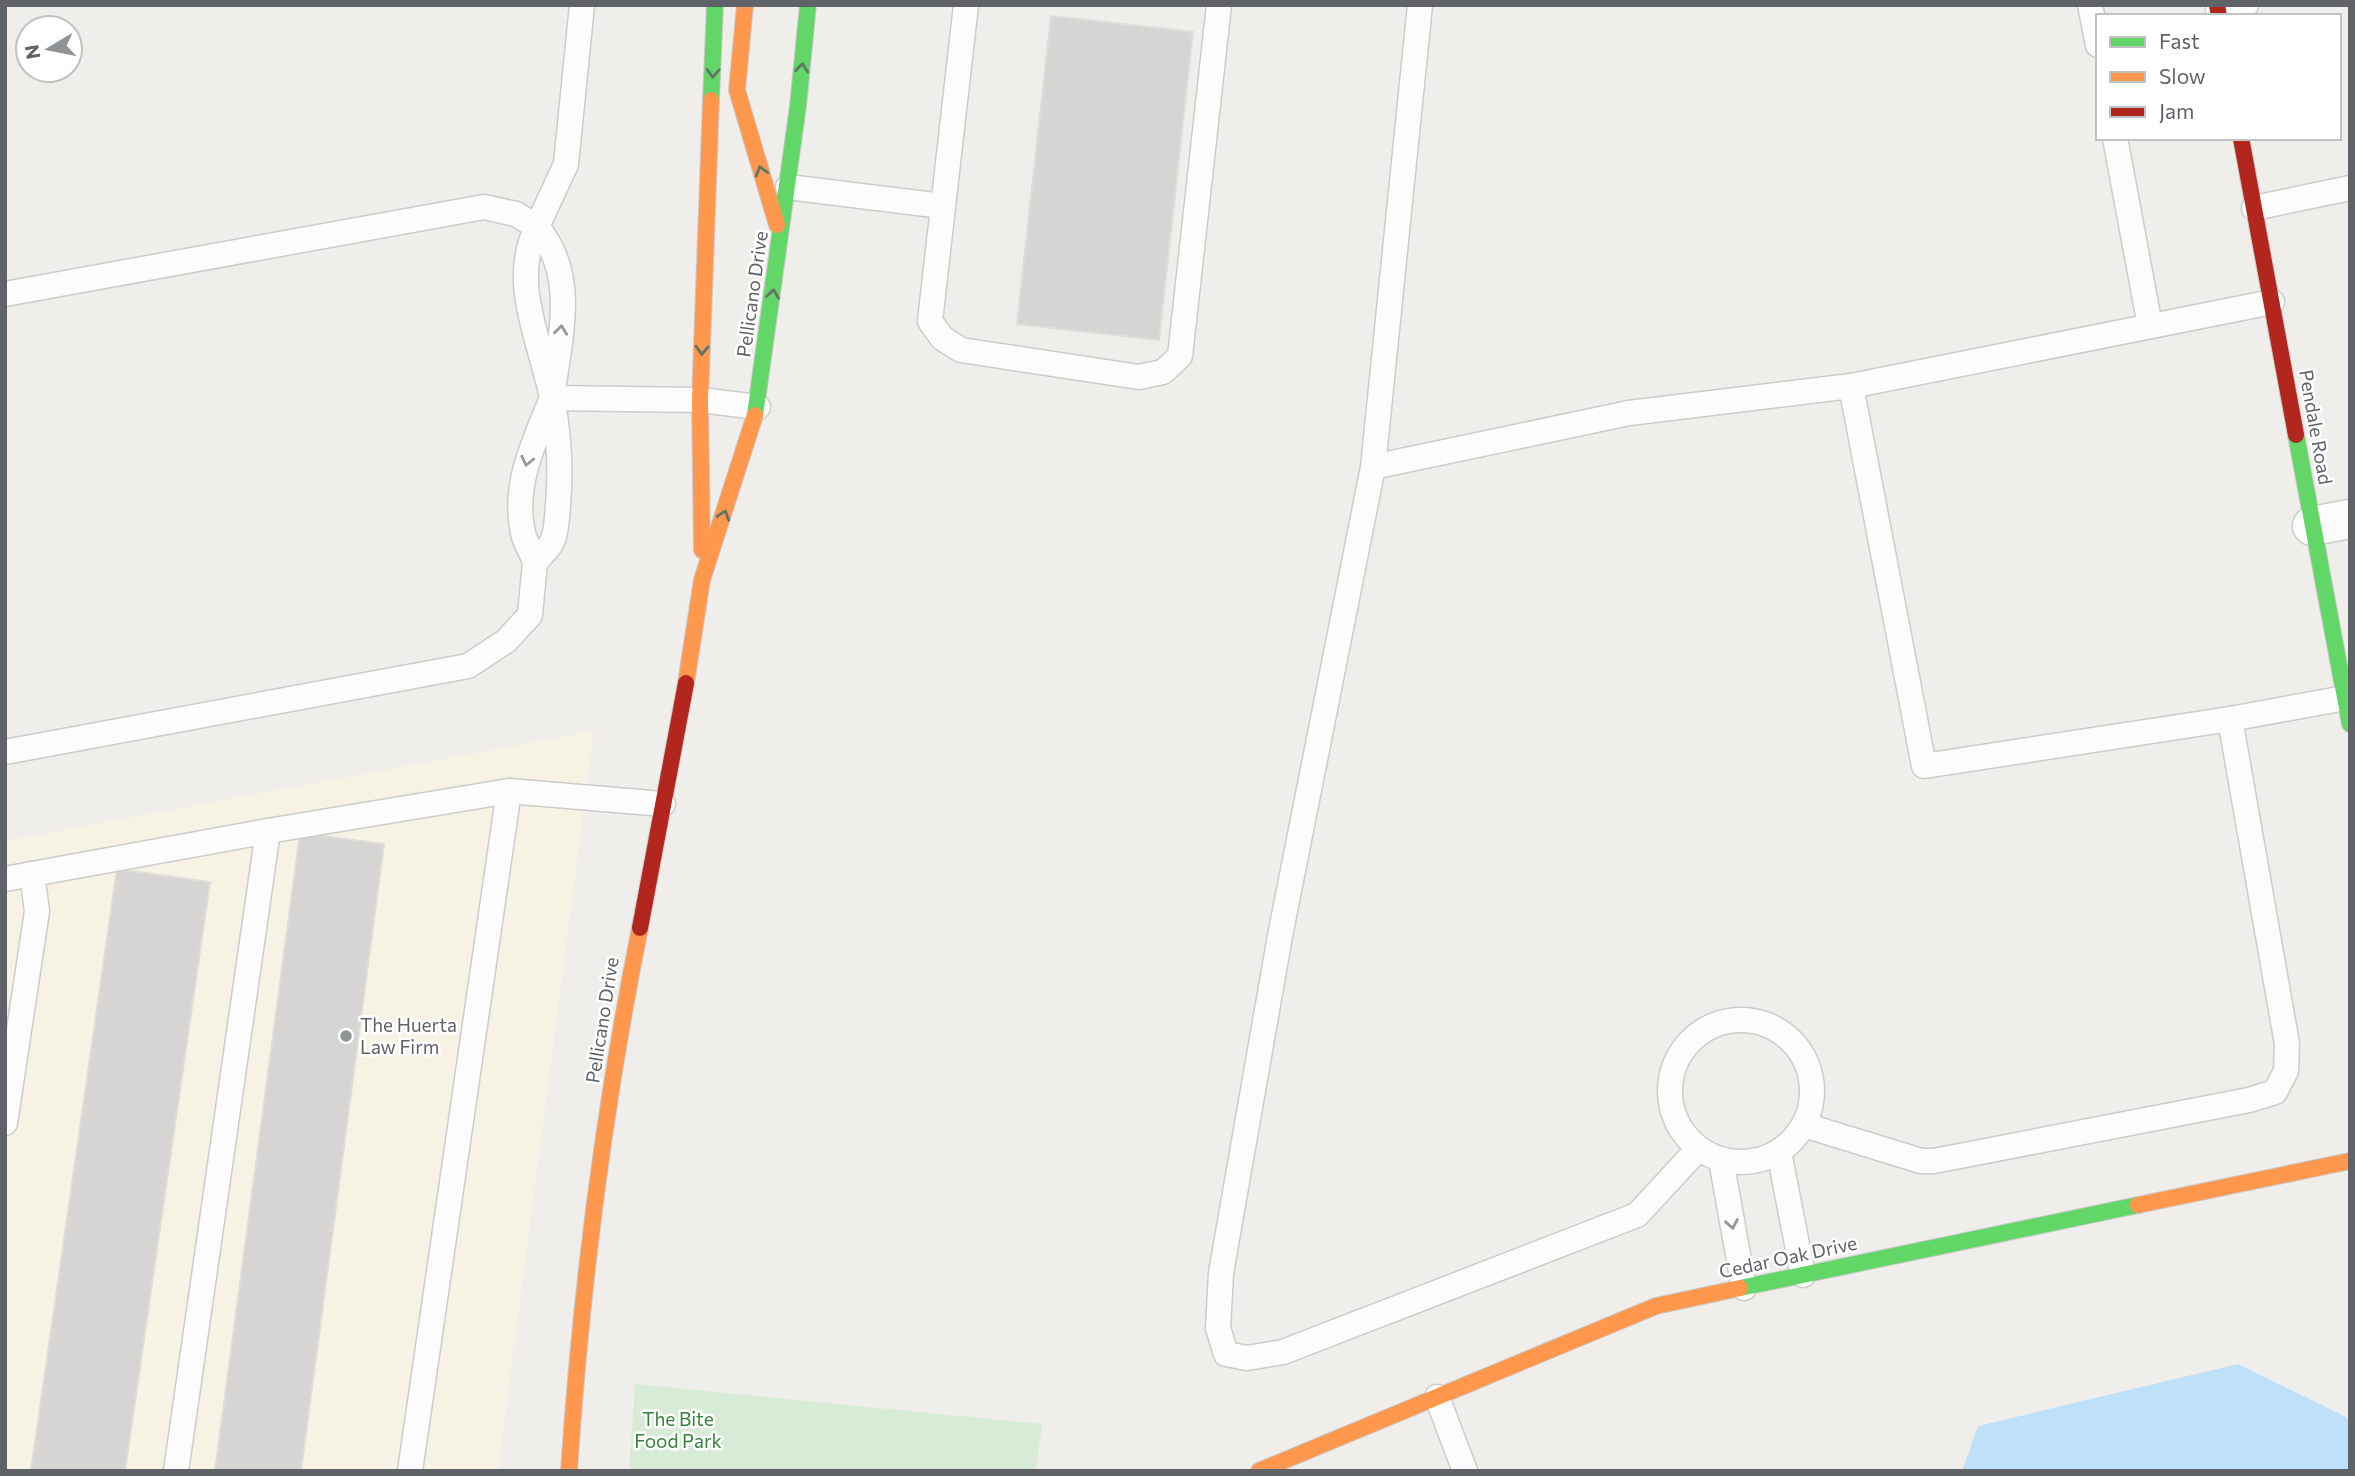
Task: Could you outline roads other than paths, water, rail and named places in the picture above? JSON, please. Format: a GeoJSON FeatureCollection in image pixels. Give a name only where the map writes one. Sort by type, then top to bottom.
{"type":"FeatureCollection","features":[{"type":"Feature","properties":{"kind":"main road","name":"Pellicano Drive"},"geometry":{"type":"LineString","coordinates":[[702,580],[700,400],[715,5]]}},
{"type":"Feature","properties":{"kind":"main road"},"geometry":{"type":"LineString","coordinates":[[745,5],[737,90],[781,237]]}},
{"type":"Feature","properties":{"kind":"main road","name":"Pellicano Drive"},"geometry":{"type":"LineString","coordinates":[[569,1471],[576,1369],[592,1222],[628,987],[677,738],[702,580],[758,407],[788,187],[808,5]]}},
{"type":"Feature","properties":{"kind":"main road","name":"Pendale Road"},"geometry":{"type":"LineString","coordinates":[[2242,140],[2350,724]]}},
{"type":"Feature","properties":{"kind":"main road","name":"Cedar Oak Drive"},"geometry":{"type":"LineString","coordinates":[[1259,1471],[1656,1306],[2350,1161]]}},
{"type":"Feature","properties":{"kind":"street"},"geometry":{"type":"LineString","coordinates":[[2312,526],[2350,519]]}},
{"type":"Feature","properties":{"kind":"lane"},"geometry":{"type":"LineString","coordinates":[[535,562],[553,541],[559,453],[552,398],[528,309],[525,266],[529,243],[566,164],[582,5]]}},
{"type":"Feature","properties":{"kind":"lane"},"geometry":{"type":"LineString","coordinates":[[966,5],[930,321],[942,338],[961,350],[1139,377],[1163,372],[1180,356],[1219,5]]}},
{"type":"Feature","properties":{"kind":"lane"},"geometry":{"type":"LineString","coordinates":[[1420,5],[1373,467],[1280,936],[1221,1273],[1218,1328],[1226,1354],[1247,1358],[1283,1352],[1637,1215],[1698,1149]]}},
{"type":"Feature","properties":{"kind":"lane"},"geometry":{"type":"LineString","coordinates":[[2090,5],[2096,35]]}},
{"type":"Feature","properties":{"kind":"lane"},"geometry":{"type":"LineString","coordinates":[[2218,10],[2246,5]]}},
{"type":"Feature","properties":{"kind":"lane"},"geometry":{"type":"LineString","coordinates":[[2115,140],[2150,326]]}},
{"type":"Feature","properties":{"kind":"lane"},"geometry":{"type":"LineString","coordinates":[[788,187],[942,206]]}},
{"type":"Feature","properties":{"kind":"lane"},"geometry":{"type":"LineString","coordinates":[[2254,208],[2350,188]]}},
{"type":"Feature","properties":{"kind":"lane"},"geometry":{"type":"LineString","coordinates":[[5,294],[484,207],[516,214],[537,227],[549,240],[558,259],[564,301],[552,398],[527,456],[520,508],[524,537],[535,562],[530,615],[506,641],[468,666],[5,752]]}},
{"type":"Feature","properties":{"kind":"lane"},"geometry":{"type":"LineString","coordinates":[[1373,467],[1629,413],[1851,386],[2272,302]]}},
{"type":"Feature","properties":{"kind":"lane"},"geometry":{"type":"LineString","coordinates":[[1851,386],[1924,766],[2230,719],[2345,698]]}},
{"type":"Feature","properties":{"kind":"lane"},"geometry":{"type":"LineString","coordinates":[[552,398],[700,400],[758,407]]}},
{"type":"Feature","properties":{"kind":"lane"},"geometry":{"type":"LineString","coordinates":[[1804,1125],[1921,1161],[1934,1161],[2249,1100],[2275,1091],[2286,1071],[2287,1044],[2230,719]]}},
{"type":"Feature","properties":{"kind":"lane"},"geometry":{"type":"LineString","coordinates":[[410,1471],[509,791]]}},
{"type":"Feature","properties":{"kind":"lane"},"geometry":{"type":"LineString","coordinates":[[5,879],[509,791],[663,804]]}},
{"type":"Feature","properties":{"kind":"lane"},"geometry":{"type":"LineString","coordinates":[[176,1471],[268,831]]}},
{"type":"Feature","properties":{"kind":"lane"},"geometry":{"type":"LineString","coordinates":[[5,1123],[37,911],[32,874]]}},
{"type":"Feature","properties":{"kind":"lane"},"geometry":{"type":"LineString","coordinates":[[1748,1020],[1770,1025],[1790,1038],[1804,1057],[1812,1080],[1811,1103],[1804,1125],[1794,1140],[1779,1152],[1760,1161],[1741,1163],[1721,1160],[1698,1149],[1682,1133],[1672,1112],[1669,1089],[1674,1066],[1685,1045],[1702,1030],[1724,1021],[1748,1020]]}},
{"type":"Feature","properties":{"kind":"lane"},"geometry":{"type":"LineString","coordinates":[[1779,1152],[1802,1275]]}},
{"type":"Feature","properties":{"kind":"lane"},"geometry":{"type":"LineString","coordinates":[[1721,1160],[1744,1288]]}},
{"type":"Feature","properties":{"kind":"lane"},"geometry":{"type":"LineString","coordinates":[[1437,1397],[1465,1471]]}},
{"type":"Feature","properties":{"kind":"water"},"geometry":{"type":"Polygon","coordinates":[[[2238,1364],[2346,1417],[2350,1423],[2350,1471],[1962,1471],[1978,1426],[2238,1364]]]}},
{"type":"Feature","properties":{"kind":"place","name":"The Huerta Law Firm"},"geometry":{"type":"Point","coordinates":[346,1036]}},
{"type":"Feature","properties":{"kind":"park label","name":"The Bite Food Park"},"geometry":{"type":"Point","coordinates":[678,1430]}}]}
